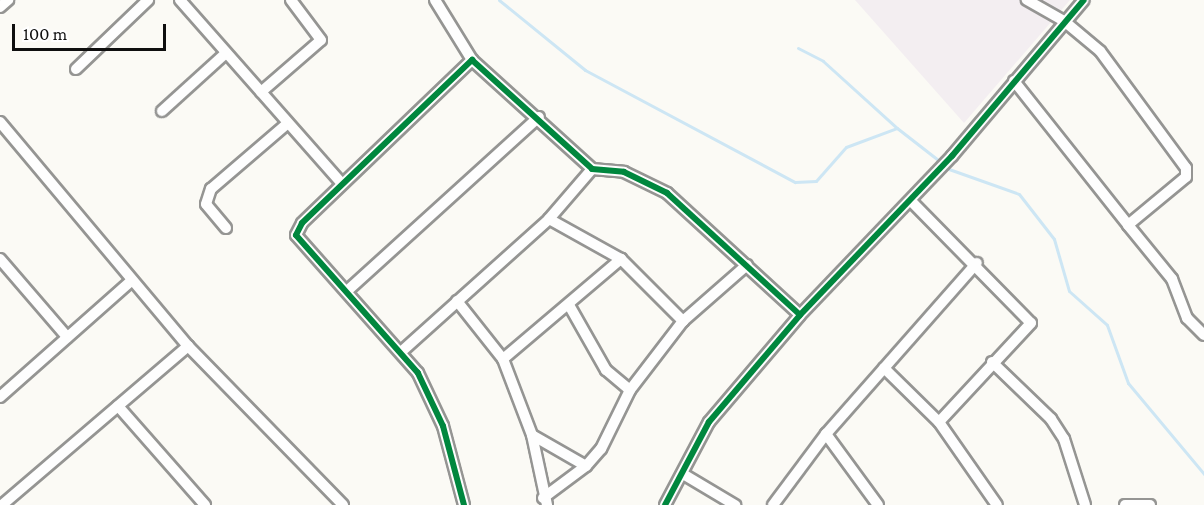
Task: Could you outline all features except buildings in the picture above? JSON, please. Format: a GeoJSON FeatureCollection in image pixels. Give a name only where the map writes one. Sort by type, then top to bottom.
{"type":"FeatureCollection","features":[{"type":"Feature","properties":{"kind":"street"},"geometry":{"type":"LineString","coordinates":[[0,7],[8,0]]}},
{"type":"Feature","properties":{"kind":"street"},"geometry":{"type":"LineString","coordinates":[[76,69],[148,0]]}},
{"type":"Feature","properties":{"kind":"street"},"geometry":{"type":"LineString","coordinates":[[180,0],[342,184]]}},
{"type":"Feature","properties":{"kind":"street"},"geometry":{"type":"LineString","coordinates":[[261,92],[321,40],[291,0]]}},
{"type":"Feature","properties":{"kind":"street"},"geometry":{"type":"LineString","coordinates":[[435,0],[472,60],[539,117],[592,169],[624,172],[667,192],[800,315]]}},
{"type":"Feature","properties":{"kind":"street"},"geometry":{"type":"LineString","coordinates":[[1027,0],[1064,21],[1100,51],[1186,168],[1184,180],[1128,225]]}},
{"type":"Feature","properties":{"kind":"street"},"geometry":{"type":"LineString","coordinates":[[665,505],[709,422],[800,315],[952,156],[1084,0]]}},
{"type":"Feature","properties":{"kind":"street"},"geometry":{"type":"LineString","coordinates":[[162,111],[226,53]]}},
{"type":"Feature","properties":{"kind":"street"},"geometry":{"type":"LineString","coordinates":[[452,505],[464,503],[435,403],[401,352],[296,235],[342,184],[472,60]]}},
{"type":"Feature","properties":{"kind":"street"},"geometry":{"type":"LineString","coordinates":[[1014,81],[1128,225],[1162,264],[1186,318],[1204,335]]}},
{"type":"Feature","properties":{"kind":"street"},"geometry":{"type":"LineString","coordinates":[[347,291],[539,117]]}},
{"type":"Feature","properties":{"kind":"street"},"geometry":{"type":"LineString","coordinates":[[0,122],[131,281],[188,346],[343,505]]}},
{"type":"Feature","properties":{"kind":"street"},"geometry":{"type":"LineString","coordinates":[[226,228],[206,204],[211,189],[288,123]]}},
{"type":"Feature","properties":{"kind":"street"},"geometry":{"type":"LineString","coordinates":[[401,352],[549,219],[592,169]]}},
{"type":"Feature","properties":{"kind":"street"},"geometry":{"type":"LineString","coordinates":[[910,201],[977,263],[1031,323],[992,362],[939,422]]}},
{"type":"Feature","properties":{"kind":"street"},"geometry":{"type":"LineString","coordinates":[[549,219],[621,260],[683,321]]}},
{"type":"Feature","properties":{"kind":"street"},"geometry":{"type":"LineString","coordinates":[[0,259],[67,337]]}},
{"type":"Feature","properties":{"kind":"street"},"geometry":{"type":"LineString","coordinates":[[503,360],[621,260]]}},
{"type":"Feature","properties":{"kind":"street"},"geometry":{"type":"LineString","coordinates":[[773,505],[826,434],[977,263]]}},
{"type":"Feature","properties":{"kind":"street"},"geometry":{"type":"LineString","coordinates":[[545,502],[586,466],[601,449],[630,390],[683,321],[747,265]]}},
{"type":"Feature","properties":{"kind":"street"},"geometry":{"type":"LineString","coordinates":[[0,397],[131,281]]}},
{"type":"Feature","properties":{"kind":"street"},"geometry":{"type":"LineString","coordinates":[[457,301],[503,360],[532,435],[545,502]]}},
{"type":"Feature","properties":{"kind":"street"},"geometry":{"type":"LineString","coordinates":[[569,305],[606,370],[630,390]]}},
{"type":"Feature","properties":{"kind":"street"},"geometry":{"type":"LineString","coordinates":[[2,505],[188,346]]}},
{"type":"Feature","properties":{"kind":"street"},"geometry":{"type":"LineString","coordinates":[[992,362],[1051,419],[1064,439],[1085,505]]}},
{"type":"Feature","properties":{"kind":"street"},"geometry":{"type":"LineString","coordinates":[[884,368],[939,422],[998,505]]}},
{"type":"Feature","properties":{"kind":"street"},"geometry":{"type":"LineString","coordinates":[[118,406],[205,505]]}},
{"type":"Feature","properties":{"kind":"street"},"geometry":{"type":"LineString","coordinates":[[826,434],[878,505]]}},
{"type":"Feature","properties":{"kind":"street"},"geometry":{"type":"LineString","coordinates":[[532,435],[586,466]]}},
{"type":"Feature","properties":{"kind":"street"},"geometry":{"type":"LineString","coordinates":[[683,474],[735,505]]}},
{"type":"Feature","properties":{"kind":"street"},"geometry":{"type":"LineString","coordinates":[[1125,505],[1150,505]]}},
{"type":"Feature","properties":{"kind":"shaded area"},"geometry":{"type":"Polygon","coordinates":[[[855,0],[1070,0],[964,123],[855,0]]]}},
{"type":"Feature","properties":{"kind":"waterway"},"geometry":{"type":"LineString","coordinates":[[499,0],[585,70],[795,182],[816,181],[846,147],[897,128],[942,163]]}},
{"type":"Feature","properties":{"kind":"waterway"},"geometry":{"type":"LineString","coordinates":[[798,48],[823,61],[897,128]]}},
{"type":"Feature","properties":{"kind":"waterway"},"geometry":{"type":"LineString","coordinates":[[946,168],[1019,194],[1054,239],[1069,291],[1107,325],[1128,383],[1204,474]]}},
{"type":"Feature","properties":{"kind":"cycle path"},"geometry":{"type":"LineString","coordinates":[[665,505],[709,422],[800,315],[952,156],[1084,0]]}},
{"type":"Feature","properties":{"kind":"cycle path"},"geometry":{"type":"LineString","coordinates":[[464,505],[443,426],[418,373],[296,235],[302,223],[472,60],[592,169],[624,172],[667,193],[800,315]]}}]}
